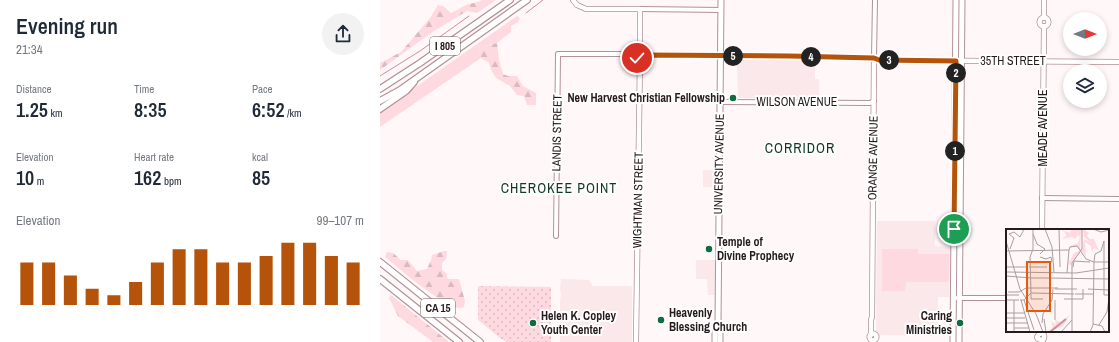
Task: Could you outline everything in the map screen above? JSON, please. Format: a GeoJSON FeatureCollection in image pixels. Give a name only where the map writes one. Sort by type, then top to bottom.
{"type":"FeatureCollection","features":[{"type":"Feature","properties":{"kind":"highway","name":"I 805"},"geometry":{"type":"LineString","coordinates":[[380,89],[510,0]]}},
{"type":"Feature","properties":{"kind":"highway","name":"I 805"},"geometry":{"type":"LineString","coordinates":[[380,101],[400,90],[527,0]]}},
{"type":"Feature","properties":{"kind":"highway"},"geometry":{"type":"LineString","coordinates":[[380,109],[406,91],[419,76]]}},
{"type":"Feature","properties":{"kind":"highway","name":"CA 15"},"geometry":{"type":"LineString","coordinates":[[380,261],[480,342]]}},
{"type":"Feature","properties":{"kind":"highway","name":"CA 15"},"geometry":{"type":"LineString","coordinates":[[380,279],[459,342]]}},
{"type":"Feature","properties":{"kind":"main road"},"geometry":{"type":"LineString","coordinates":[[573,0],[577,5],[586,8],[640,10]]}},
{"type":"Feature","properties":{"kind":"main road","name":"UNIVERSITY AVENUE"},"geometry":{"type":"LineString","coordinates":[[720,342],[720,332],[718,328],[721,0]]}},
{"type":"Feature","properties":{"kind":"main road"},"geometry":{"type":"LineString","coordinates":[[956,0],[959,61],[960,342]]}},
{"type":"Feature","properties":{"kind":"main road"},"geometry":{"type":"LineString","coordinates":[[953,342],[959,61],[962,0]]}},
{"type":"Feature","properties":{"kind":"main road","name":"MEADE AVENUE"},"geometry":{"type":"LineString","coordinates":[[1042,229],[1044,26],[1041,25],[1040,20],[1044,18],[1044,0]]}},
{"type":"Feature","properties":{"kind":"main road","name":"WIGHTMAN STREET"},"geometry":{"type":"LineString","coordinates":[[636,342],[640,10]]}},
{"type":"Feature","properties":{"kind":"main road","name":"35TH STREET"},"geometry":{"type":"LineString","coordinates":[[639,54],[874,58],[879,60],[1119,62]]}},
{"type":"Feature","properties":{"kind":"main road","name":"ORANGE AVENUE"},"geometry":{"type":"LineString","coordinates":[[872,339],[874,320],[872,316],[874,58]]}},
{"type":"Feature","properties":{"kind":"main road","name":"UNIVERSITY AVENUE"},"geometry":{"type":"LineString","coordinates":[[716,342],[715,332],[718,328]]}},
{"type":"Feature","properties":{"kind":"street","name":"ORANGE AVENUE"},"geometry":{"type":"LineString","coordinates":[[874,58],[875,0]]}},
{"type":"Feature","properties":{"kind":"street"},"geometry":{"type":"LineString","coordinates":[[640,10],[721,10]]}},
{"type":"Feature","properties":{"kind":"street","name":"35TH STREET"},"geometry":{"type":"LineString","coordinates":[[558,54],[639,54]]}},
{"type":"Feature","properties":{"kind":"street","name":"LANDIS STREET"},"geometry":{"type":"LineString","coordinates":[[556,236],[558,54]]}},
{"type":"Feature","properties":{"kind":"street","name":"WILSON AVENUE"},"geometry":{"type":"LineString","coordinates":[[720,102],[870,103],[874,101]]}},
{"type":"Feature","properties":{"kind":"street"},"geometry":{"type":"LineString","coordinates":[[1042,198],[1119,199]]}},
{"type":"Feature","properties":{"kind":"street"},"geometry":{"type":"LineString","coordinates":[[954,298],[1006,298]]}},
{"type":"Feature","properties":{"kind":"shaded area"},"geometry":{"type":"Polygon","coordinates":[[[737,60],[815,61],[815,79],[819,79],[819,99],[738,98],[737,60]]]}},
{"type":"Feature","properties":{"kind":"shaded area"},"geometry":{"type":"Polygon","coordinates":[[[703,170],[716,170],[716,187],[703,187],[703,170]]]}},
{"type":"Feature","properties":{"kind":"shaded area"},"geometry":{"type":"Polygon","coordinates":[[[877,221],[935,221],[935,246],[950,247],[949,297],[938,297],[937,336],[876,335],[877,221]]]}},
{"type":"Feature","properties":{"kind":"shaded area"},"geometry":{"type":"Polygon","coordinates":[[[696,260],[715,260],[715,295],[708,295],[707,279],[696,279],[696,260]]]}},
{"type":"Feature","properties":{"kind":"shaded area"},"geometry":{"type":"Polygon","coordinates":[[[561,279],[589,280],[593,286],[632,287],[632,342],[560,342],[561,279]]]}},
{"type":"Feature","properties":{"kind":"green space"},"geometry":{"type":"Polygon","coordinates":[[[482,0],[496,0],[477,13],[467,11],[431,33],[380,70],[380,63],[401,52],[430,18],[438,5],[443,6],[451,13],[466,5],[482,0]]]}},
{"type":"Feature","properties":{"kind":"green space"},"geometry":{"type":"Polygon","coordinates":[[[517,16],[520,18],[518,22],[511,26],[511,32],[497,43],[485,46],[478,52],[481,58],[380,127],[380,112],[517,16]]]}},
{"type":"Feature","properties":{"kind":"green space"},"geometry":{"type":"Polygon","coordinates":[[[497,43],[499,60],[503,74],[508,76],[517,76],[523,86],[536,93],[536,105],[527,105],[524,96],[517,95],[510,86],[496,78],[489,63],[481,58],[478,52],[485,46],[497,43]]]}},
{"type":"Feature","properties":{"kind":"green space"},"geometry":{"type":"Polygon","coordinates":[[[882,249],[918,249],[918,254],[949,254],[949,282],[906,282],[905,291],[882,291],[882,249]]]}},
{"type":"Feature","properties":{"kind":"green space"},"geometry":{"type":"Polygon","coordinates":[[[447,251],[446,259],[442,263],[442,270],[447,274],[447,278],[459,279],[465,301],[464,307],[450,307],[414,281],[385,257],[387,252],[393,253],[401,260],[408,260],[417,271],[427,269],[432,255],[447,251]]]}},
{"type":"Feature","properties":{"kind":"green space"},"geometry":{"type":"Polygon","coordinates":[[[478,286],[551,287],[551,342],[507,342],[500,338],[478,320],[478,286]]]}},
{"type":"Feature","properties":{"kind":"green space"},"geometry":{"type":"Polygon","coordinates":[[[391,295],[449,342],[433,342],[398,316],[389,298],[391,295]]]}},
{"type":"Feature","properties":{"kind":"waterway"},"geometry":{"type":"LineString","coordinates":[[526,13],[543,0]]}},
{"type":"Feature","properties":{"kind":"waterway"},"geometry":{"type":"LineString","coordinates":[[380,76],[420,51],[469,16]]}},
{"type":"Feature","properties":{"kind":"place","name":"New Harvest Christian Fellowship"},"geometry":{"type":"Point","coordinates":[733,98]}},
{"type":"Feature","properties":{"kind":"place","name":"Temple of Divine Prophecy"},"geometry":{"type":"Point","coordinates":[709,249]}},
{"type":"Feature","properties":{"kind":"place","name":"Heavenly Blessing Church"},"geometry":{"type":"Point","coordinates":[661,320]}},
{"type":"Feature","properties":{"kind":"place","name":"Helen K. Copley Youth Center"},"geometry":{"type":"Point","coordinates":[533,323]}},
{"type":"Feature","properties":{"kind":"place","name":"Caring Ministries"},"geometry":{"type":"Point","coordinates":[960,323]}},
{"type":"Feature","properties":{"kind":"district","name":"CORRIDOR"},"geometry":{"type":"Point","coordinates":[800,148]}},
{"type":"Feature","properties":{"kind":"district","name":"CHEROKEE POINT"},"geometry":{"type":"Point","coordinates":[559,188]}},
{"type":"Feature","properties":{"kind":"route"},"geometry":{"type":"LineString","coordinates":[[637,58],[643,57],[643,55],[790,56],[874,58],[879,60],[956,61],[954,229]]}}]}
